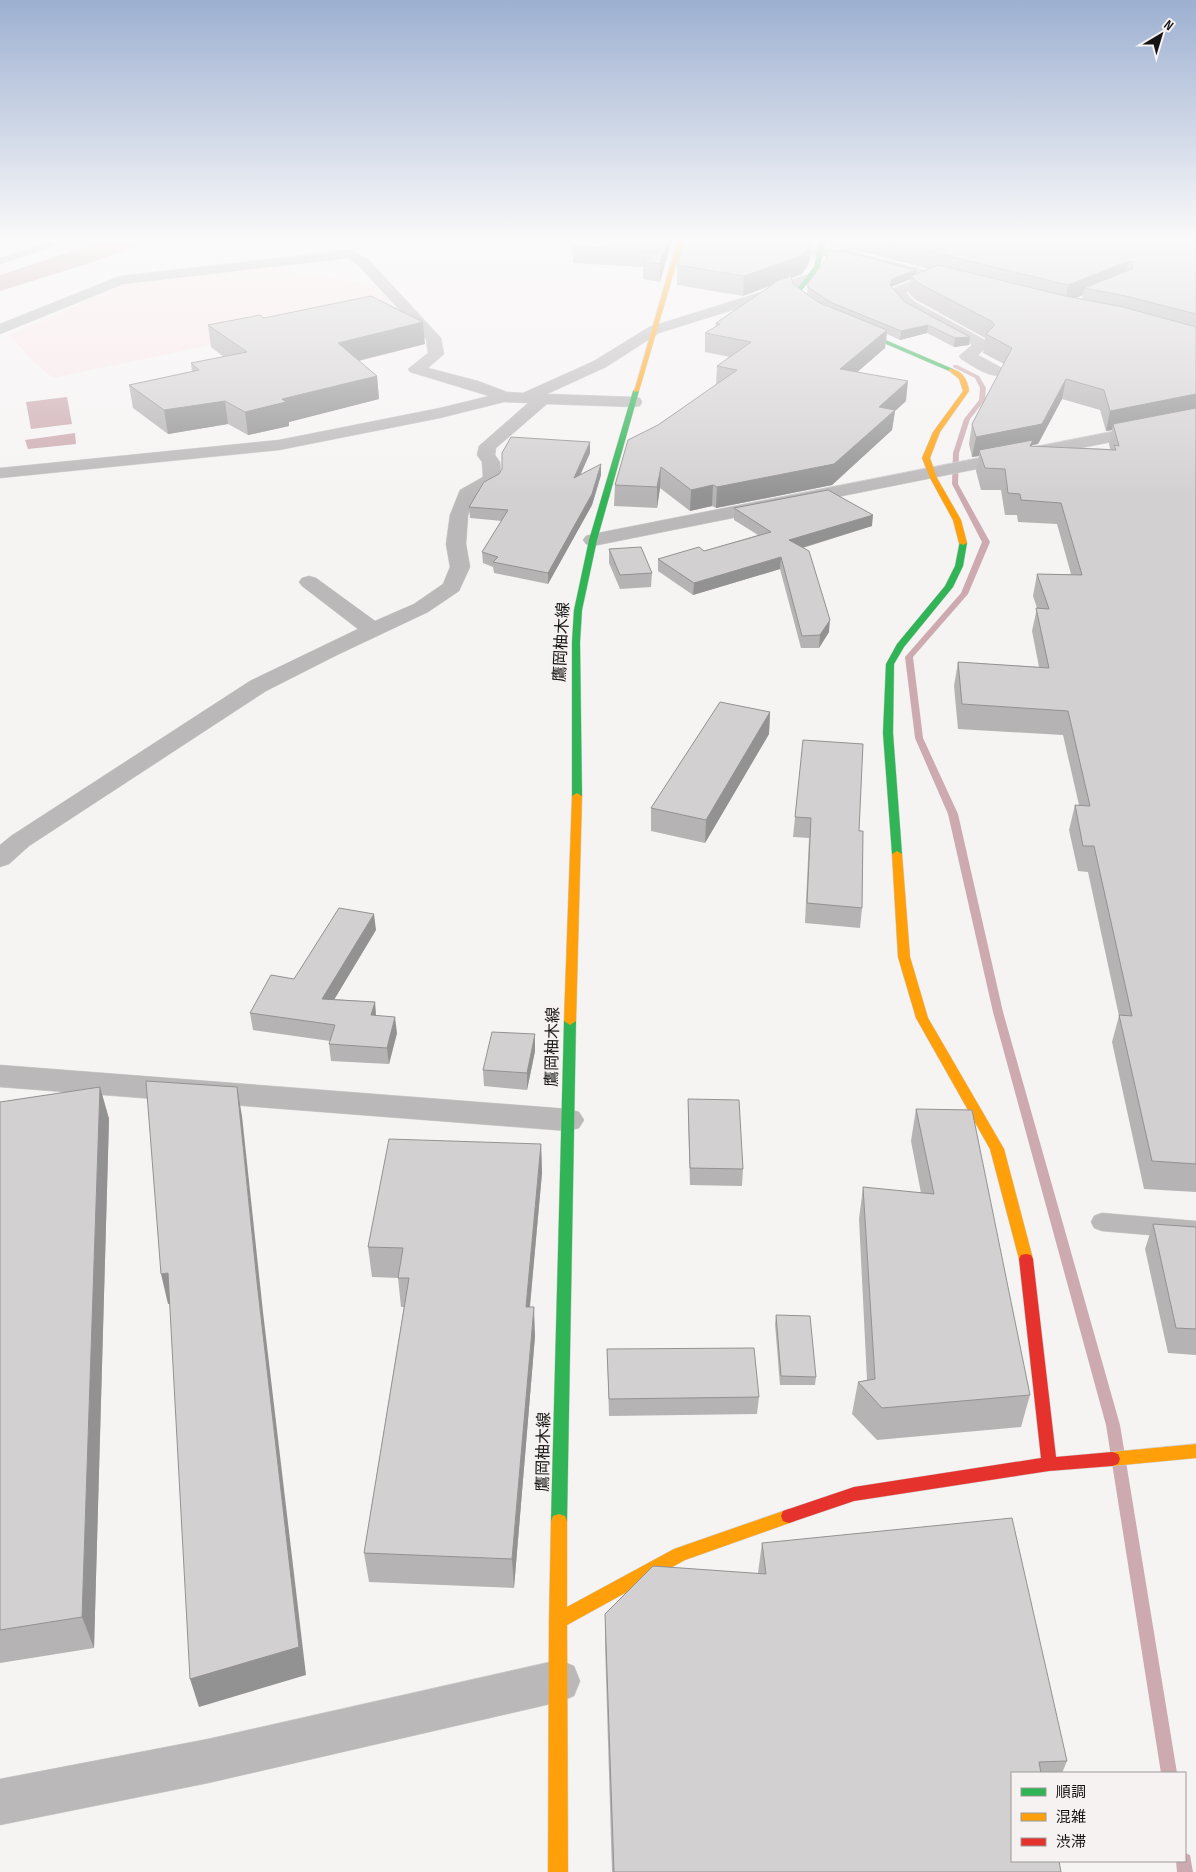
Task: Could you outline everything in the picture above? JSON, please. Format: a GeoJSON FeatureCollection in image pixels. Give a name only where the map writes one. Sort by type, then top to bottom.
{"type":"FeatureCollection","features":[{"type":"Feature","properties":{"kind":"street"},"geometry":{"type":"LineString","coordinates":[[421,325],[433,338],[436,354],[416,369],[491,390],[504,397]]}},
{"type":"Feature","properties":{"kind":"street","name":"鷹岡柚木線"},"geometry":{"type":"LineString","coordinates":[[558,1872],[559,1681],[557,1622],[577,800],[576,642],[578,610],[584,575],[656,325]]}},
{"type":"Feature","properties":{"kind":"street"},"geometry":{"type":"LineString","coordinates":[[0,859],[20,841],[258,686],[421,608],[452,587],[460,567],[456,544],[459,515],[467,494],[492,479],[491,462],[486,456],[488,446],[533,398],[600,364],[654,330],[669,325]]}},
{"type":"Feature","properties":{"kind":"street"},"geometry":{"type":"LineString","coordinates":[[847,325],[936,362],[959,374],[964,382],[966,392],[934,438],[926,459],[957,519],[963,544],[959,566],[949,587],[900,646],[890,664],[888,733],[904,957],[922,1018],[998,1149],[1025,1253],[1049,1464]]}},
{"type":"Feature","properties":{"kind":"street"},"geometry":{"type":"LineString","coordinates":[[948,325],[982,344],[967,356],[998,372]]}},
{"type":"Feature","properties":{"kind":"street"},"geometry":{"type":"LineString","coordinates":[[0,473],[279,445],[440,413],[504,397],[634,402]]}},
{"type":"Feature","properties":{"kind":"street"},"geometry":{"type":"LineString","coordinates":[[594,540],[966,464],[1196,420]]}},
{"type":"Feature","properties":{"kind":"street"},"geometry":{"type":"LineString","coordinates":[[310,582],[373,630]]}},
{"type":"Feature","properties":{"kind":"street"},"geometry":{"type":"LineString","coordinates":[[0,1076],[568,1120]]}},
{"type":"Feature","properties":{"kind":"street"},"geometry":{"type":"LineString","coordinates":[[557,1622],[680,1554],[854,1494],[1049,1464],[1196,1451]]}},
{"type":"Feature","properties":{"kind":"street"},"geometry":{"type":"LineString","coordinates":[[0,1802],[208,1761],[559,1681]]}},
{"type":"Feature","properties":{"kind":"lane"},"geometry":{"type":"LineString","coordinates":[[1102,1222],[1196,1230]]}},
{"type":"Feature","properties":{"kind":"shaded area"},"geometry":{"type":"Polygon","coordinates":[[[31,325],[305,325],[53,378],[34,362],[10,335],[31,325]]]}},
{"type":"Feature","properties":{"kind":"shaded area"},"geometry":{"type":"Polygon","coordinates":[[[67,397],[72,424],[31,429],[26,402],[67,397]]]}},
{"type":"Feature","properties":{"kind":"shaded area"},"geometry":{"type":"Polygon","coordinates":[[[75,433],[76,444],[28,449],[25,440],[75,433]]]}},
{"type":"Feature","properties":{"kind":"building"},"geometry":{"type":"Polygon","coordinates":[[[209,325],[409,325],[338,343],[377,376],[282,399],[286,402],[245,412],[225,401],[164,410],[129,385],[199,370],[191,363],[247,352],[209,325]]]}},
{"type":"Feature","properties":{"kind":"building"},"geometry":{"type":"Polygon","coordinates":[[[718,325],[876,325],[887,330],[840,369],[908,381],[879,407],[895,410],[834,464],[717,487],[713,485],[691,490],[661,467],[657,487],[615,485],[628,440],[658,425],[737,370],[717,366],[751,342],[705,333],[718,325]]]}},
{"type":"Feature","properties":{"kind":"building"},"geometry":{"type":"Polygon","coordinates":[[[887,325],[926,325],[901,331],[887,325]]]}},
{"type":"Feature","properties":{"kind":"building"},"geometry":{"type":"Polygon","coordinates":[[[929,325],[948,325],[970,337],[955,338],[929,325]]]}},
{"type":"Feature","properties":{"kind":"building"},"geometry":{"type":"Polygon","coordinates":[[[995,325],[1190,325],[1196,327],[1196,394],[1110,411],[1104,390],[1066,379],[1042,424],[976,437],[972,424],[1012,348],[986,334],[995,325]]]}},
{"type":"Feature","properties":{"kind":"building"},"geometry":{"type":"Polygon","coordinates":[[[1196,408],[1196,1164],[1152,1161],[1119,1015],[1132,1016],[1094,846],[1083,846],[1075,805],[1090,806],[1068,711],[962,704],[958,662],[1049,668],[1036,608],[1049,609],[1037,574],[1082,575],[1061,503],[1021,500],[1020,494],[1008,493],[1005,469],[985,468],[979,450],[1033,440],[1030,446],[1116,450],[1114,445],[1119,446],[1113,424],[1196,408]]]}},
{"type":"Feature","properties":{"kind":"building"},"geometry":{"type":"Polygon","coordinates":[[[511,437],[590,442],[574,478],[601,464],[592,494],[548,573],[493,562],[498,557],[482,552],[508,510],[469,507],[484,482],[499,474],[502,469],[502,453],[511,437]]]}},
{"type":"Feature","properties":{"kind":"building"},"geometry":{"type":"Polygon","coordinates":[[[828,490],[873,515],[789,540],[809,551],[830,620],[820,635],[802,636],[781,557],[694,583],[658,559],[699,547],[704,551],[771,532],[734,508],[828,490]]]}},
{"type":"Feature","properties":{"kind":"building"},"geometry":{"type":"Polygon","coordinates":[[[641,547],[652,573],[620,575],[609,549],[641,547]]]}},
{"type":"Feature","properties":{"kind":"building"},"geometry":{"type":"Polygon","coordinates":[[[720,702],[770,712],[706,820],[651,808],[720,702]]]}},
{"type":"Feature","properties":{"kind":"building"},"geometry":{"type":"Polygon","coordinates":[[[803,740],[863,744],[859,831],[863,831],[862,908],[807,903],[811,818],[795,817],[803,740]]]}},
{"type":"Feature","properties":{"kind":"building"},"geometry":{"type":"Polygon","coordinates":[[[339,908],[374,914],[322,999],[375,1002],[371,1015],[395,1017],[387,1048],[329,1044],[335,1025],[250,1013],[271,975],[294,979],[339,908]]]}},
{"type":"Feature","properties":{"kind":"building"},"geometry":{"type":"Polygon","coordinates":[[[492,1032],[535,1034],[527,1073],[483,1070],[492,1032]]]}},
{"type":"Feature","properties":{"kind":"building"},"geometry":{"type":"Polygon","coordinates":[[[146,1081],[237,1087],[257,1282],[299,1647],[190,1679],[168,1273],[161,1274],[146,1081]]]}},
{"type":"Feature","properties":{"kind":"building"},"geometry":{"type":"Polygon","coordinates":[[[100,1087],[82,1617],[0,1630],[0,1102],[100,1087]]]}},
{"type":"Feature","properties":{"kind":"building"},"geometry":{"type":"Polygon","coordinates":[[[688,1099],[739,1100],[743,1169],[690,1168],[688,1099]]]}},
{"type":"Feature","properties":{"kind":"building"},"geometry":{"type":"Polygon","coordinates":[[[916,1109],[972,1110],[1030,1395],[882,1408],[858,1382],[875,1379],[863,1187],[934,1194],[916,1109]]]}},
{"type":"Feature","properties":{"kind":"building"},"geometry":{"type":"Polygon","coordinates":[[[389,1139],[541,1144],[526,1307],[534,1307],[512,1559],[364,1553],[409,1278],[398,1278],[403,1248],[368,1247],[389,1139]]]}},
{"type":"Feature","properties":{"kind":"building"},"geometry":{"type":"Polygon","coordinates":[[[1153,1224],[1196,1227],[1196,1329],[1176,1328],[1153,1224]]]}},
{"type":"Feature","properties":{"kind":"building"},"geometry":{"type":"Polygon","coordinates":[[[776,1315],[810,1316],[816,1377],[781,1376],[776,1315]]]}},
{"type":"Feature","properties":{"kind":"building"},"geometry":{"type":"Polygon","coordinates":[[[754,1348],[759,1397],[609,1399],[607,1349],[754,1348]]]}},
{"type":"Feature","properties":{"kind":"building"},"geometry":{"type":"Polygon","coordinates":[[[1012,1518],[1067,1761],[1039,1762],[1041,1772],[1011,1772],[1011,1862],[1059,1862],[1061,1872],[614,1872],[605,1614],[653,1566],[766,1574],[762,1543],[1012,1518]]]}},
{"type":"Feature","properties":{"kind":"waterway"},"geometry":{"type":"LineString","coordinates":[[955,366],[977,377],[983,388],[982,400],[967,419],[956,453],[955,484],[986,542],[964,594],[909,657],[919,738],[953,814],[998,1012],[1113,1425],[1169,1772]]}},
{"type":"Feature","properties":{"kind":"waterway"},"geometry":{"type":"LineString","coordinates":[[1184,1862],[1185,1872]]}},
{"type":"Feature","properties":{"kind":"traffic: fast"},"geometry":{"type":"LineString","coordinates":[[847,325],[951,370]]}},
{"type":"Feature","properties":{"kind":"traffic: fast"},"geometry":{"type":"LineString","coordinates":[[577,796],[576,642],[578,610],[593,540],[636,391]]}},
{"type":"Feature","properties":{"kind":"traffic: fast"},"geometry":{"type":"LineString","coordinates":[[897,854],[888,733],[890,664],[900,646],[949,587],[959,566],[963,543]]}},
{"type":"Feature","properties":{"kind":"traffic: fast"},"geometry":{"type":"LineString","coordinates":[[559,1521],[570,1021]]}},
{"type":"Feature","properties":{"kind":"traffic: slow"},"geometry":{"type":"LineString","coordinates":[[636,391],[655,325]]}},
{"type":"Feature","properties":{"kind":"traffic: slow"},"geometry":{"type":"LineString","coordinates":[[951,370],[962,378],[966,391],[937,432],[926,458],[933,478],[957,520],[963,543]]}},
{"type":"Feature","properties":{"kind":"traffic: slow"},"geometry":{"type":"LineString","coordinates":[[570,1021],[577,796]]}},
{"type":"Feature","properties":{"kind":"traffic: slow"},"geometry":{"type":"LineString","coordinates":[[897,854],[904,957],[922,1018],[997,1149],[1026,1259]]}},
{"type":"Feature","properties":{"kind":"traffic: slow"},"geometry":{"type":"LineString","coordinates":[[1112,1459],[1196,1451]]}},
{"type":"Feature","properties":{"kind":"traffic: slow"},"geometry":{"type":"LineString","coordinates":[[557,1621],[680,1554],[789,1516]]}},
{"type":"Feature","properties":{"kind":"traffic: slow"},"geometry":{"type":"LineString","coordinates":[[558,1872],[559,1521]]}},
{"type":"Feature","properties":{"kind":"traffic: jam"},"geometry":{"type":"LineString","coordinates":[[1026,1259],[1049,1464]]}},
{"type":"Feature","properties":{"kind":"traffic: jam"},"geometry":{"type":"LineString","coordinates":[[789,1516],[854,1494],[1049,1464],[1112,1459]]}}]}
